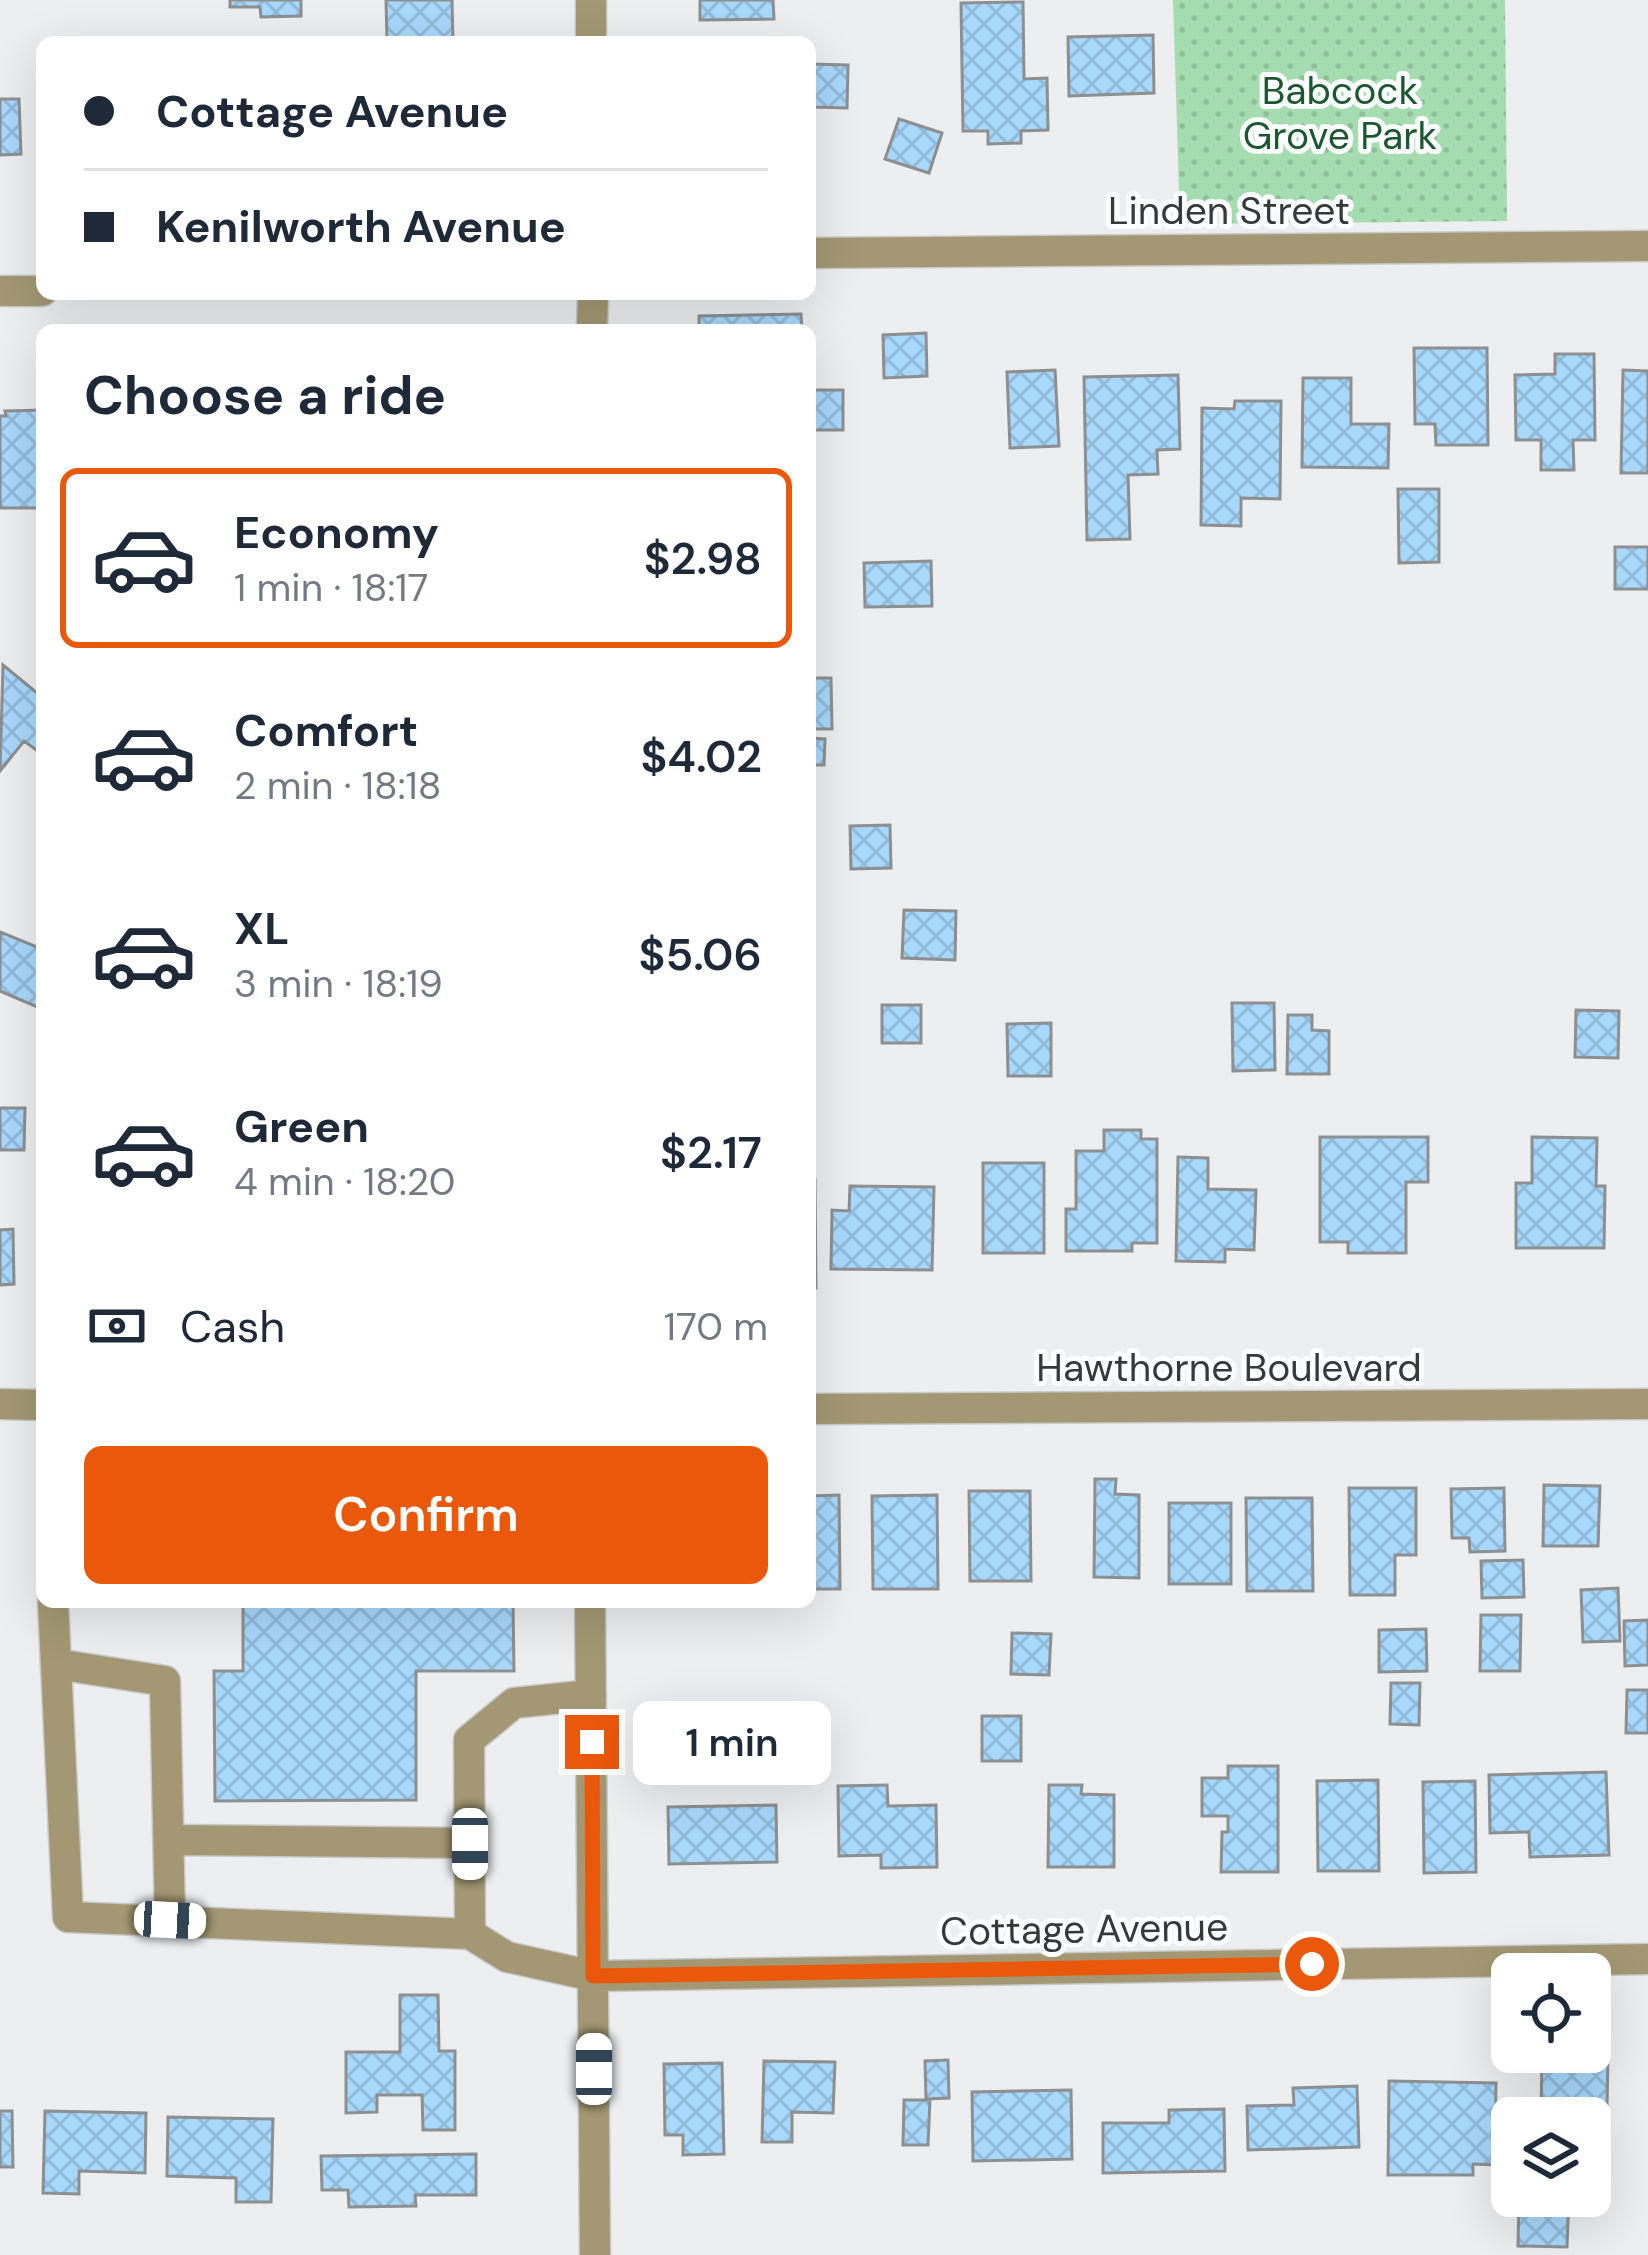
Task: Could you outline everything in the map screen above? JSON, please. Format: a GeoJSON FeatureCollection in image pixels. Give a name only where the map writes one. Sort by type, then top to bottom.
{"type":"FeatureCollection","features":[{"type":"Feature","properties":{"kind":"street"},"geometry":{"type":"LineString","coordinates":[[591,0],[591,36]]}},
{"type":"Feature","properties":{"kind":"street","name":"Linden Street"},"geometry":{"type":"LineString","coordinates":[[816,253],[1648,245]]}},
{"type":"Feature","properties":{"kind":"street"},"geometry":{"type":"LineString","coordinates":[[0,291],[36,291]]}},
{"type":"Feature","properties":{"kind":"street"},"geometry":{"type":"LineString","coordinates":[[0,1404],[36,1405]]}},
{"type":"Feature","properties":{"kind":"street","name":"Hawthorne Boulevard"},"geometry":{"type":"LineString","coordinates":[[816,1408],[1648,1404]]}},
{"type":"Feature","properties":{"kind":"street"},"geometry":{"type":"LineString","coordinates":[[52,1608],[68,1918],[470,1934],[469,1740],[514,1703],[591,1695]]}},
{"type":"Feature","properties":{"kind":"street"},"geometry":{"type":"LineString","coordinates":[[590,1608],[595,2255]]}},
{"type":"Feature","properties":{"kind":"street"},"geometry":{"type":"LineString","coordinates":[[56,1664],[165,1681],[170,1920]]}},
{"type":"Feature","properties":{"kind":"street"},"geometry":{"type":"LineString","coordinates":[[169,1840],[470,1844]]}},
{"type":"Feature","properties":{"kind":"street","name":"Cottage Avenue"},"geometry":{"type":"LineString","coordinates":[[470,1934],[507,1957],[593,1976],[1648,1959]]}},
{"type":"Feature","properties":{"kind":"green space","name":"Babcock Grove Park"},"geometry":{"type":"Polygon","coordinates":[[[1173,0],[1505,0],[1507,221],[1180,224],[1173,0]]]}},
{"type":"Feature","properties":{"kind":"building"},"geometry":{"type":"Polygon","coordinates":[[[230,0],[301,0],[301,16],[261,17],[260,7],[230,7],[230,0]]]}},
{"type":"Feature","properties":{"kind":"building"},"geometry":{"type":"Polygon","coordinates":[[[386,0],[452,0],[453,36],[387,36],[386,0]]]}},
{"type":"Feature","properties":{"kind":"building"},"geometry":{"type":"Polygon","coordinates":[[[700,0],[773,0],[774,19],[700,20],[700,0]]]}},
{"type":"Feature","properties":{"kind":"building"},"geometry":{"type":"Polygon","coordinates":[[[1023,2],[1024,79],[1047,78],[1048,130],[1021,131],[1021,143],[988,144],[988,131],[963,131],[961,3],[1023,2]]]}},
{"type":"Feature","properties":{"kind":"building"},"geometry":{"type":"Polygon","coordinates":[[[1153,35],[1154,93],[1069,96],[1068,37],[1153,35]]]}},
{"type":"Feature","properties":{"kind":"building"},"geometry":{"type":"Polygon","coordinates":[[[816,64],[848,65],[847,108],[816,107],[816,64]]]}},
{"type":"Feature","properties":{"kind":"building"},"geometry":{"type":"Polygon","coordinates":[[[0,99],[19,99],[21,154],[0,155],[0,99]]]}},
{"type":"Feature","properties":{"kind":"building"},"geometry":{"type":"Polygon","coordinates":[[[899,119],[942,133],[929,173],[885,159],[899,119]]]}},
{"type":"Feature","properties":{"kind":"building"},"geometry":{"type":"Polygon","coordinates":[[[801,314],[802,324],[699,324],[699,316],[801,314]]]}},
{"type":"Feature","properties":{"kind":"building"},"geometry":{"type":"Polygon","coordinates":[[[926,333],[927,376],[884,378],[883,335],[926,333]]]}},
{"type":"Feature","properties":{"kind":"building"},"geometry":{"type":"Polygon","coordinates":[[[1414,348],[1487,348],[1488,445],[1436,445],[1435,424],[1415,424],[1414,348]]]}},
{"type":"Feature","properties":{"kind":"building"},"geometry":{"type":"Polygon","coordinates":[[[1555,354],[1594,354],[1595,440],[1573,440],[1574,470],[1541,470],[1541,440],[1516,440],[1515,375],[1555,374],[1555,354]]]}},
{"type":"Feature","properties":{"kind":"building"},"geometry":{"type":"Polygon","coordinates":[[[1055,370],[1059,446],[1010,448],[1007,372],[1055,370]]]}},
{"type":"Feature","properties":{"kind":"building"},"geometry":{"type":"Polygon","coordinates":[[[1623,370],[1648,371],[1648,473],[1621,473],[1623,370]]]}},
{"type":"Feature","properties":{"kind":"building"},"geometry":{"type":"Polygon","coordinates":[[[1178,375],[1180,449],[1157,450],[1158,474],[1128,475],[1130,539],[1087,540],[1084,377],[1178,375]]]}},
{"type":"Feature","properties":{"kind":"building"},"geometry":{"type":"Polygon","coordinates":[[[1303,378],[1351,378],[1351,424],[1389,424],[1388,468],[1302,467],[1303,378]]]}},
{"type":"Feature","properties":{"kind":"building"},"geometry":{"type":"Polygon","coordinates":[[[816,390],[843,390],[843,430],[816,430],[816,390]]]}},
{"type":"Feature","properties":{"kind":"building"},"geometry":{"type":"Polygon","coordinates":[[[1235,401],[1281,401],[1280,499],[1241,498],[1241,526],[1201,525],[1202,408],[1234,409],[1235,401]]]}},
{"type":"Feature","properties":{"kind":"building"},"geometry":{"type":"Polygon","coordinates":[[[36,410],[36,508],[0,508],[0,416],[6,416],[5,411],[36,410]]]}},
{"type":"Feature","properties":{"kind":"building"},"geometry":{"type":"Polygon","coordinates":[[[1398,489],[1439,489],[1439,562],[1399,563],[1398,489]]]}},
{"type":"Feature","properties":{"kind":"building"},"geometry":{"type":"Polygon","coordinates":[[[1615,547],[1648,547],[1648,589],[1615,589],[1615,547]]]}},
{"type":"Feature","properties":{"kind":"building"},"geometry":{"type":"Polygon","coordinates":[[[931,561],[932,606],[865,607],[864,563],[931,561]]]}},
{"type":"Feature","properties":{"kind":"building"},"geometry":{"type":"Polygon","coordinates":[[[3,665],[36,692],[36,750],[24,741],[0,771],[3,665]]]}},
{"type":"Feature","properties":{"kind":"building"},"geometry":{"type":"Polygon","coordinates":[[[816,678],[831,678],[832,729],[816,729],[816,678]]]}},
{"type":"Feature","properties":{"kind":"building"},"geometry":{"type":"Polygon","coordinates":[[[816,738],[825,739],[824,765],[816,765],[816,738]]]}},
{"type":"Feature","properties":{"kind":"building"},"geometry":{"type":"Polygon","coordinates":[[[890,825],[891,868],[851,869],[850,826],[890,825]]]}},
{"type":"Feature","properties":{"kind":"building"},"geometry":{"type":"Polygon","coordinates":[[[904,910],[956,911],[955,960],[902,958],[904,910]]]}},
{"type":"Feature","properties":{"kind":"building"},"geometry":{"type":"Polygon","coordinates":[[[0,932],[36,947],[36,1006],[0,991],[0,932]]]}},
{"type":"Feature","properties":{"kind":"building"},"geometry":{"type":"Polygon","coordinates":[[[1232,1003],[1274,1003],[1275,1070],[1233,1071],[1232,1003]]]}},
{"type":"Feature","properties":{"kind":"building"},"geometry":{"type":"Polygon","coordinates":[[[882,1005],[921,1005],[921,1043],[882,1043],[882,1005]]]}},
{"type":"Feature","properties":{"kind":"building"},"geometry":{"type":"Polygon","coordinates":[[[1576,1010],[1619,1011],[1618,1058],[1575,1057],[1576,1010]]]}},
{"type":"Feature","properties":{"kind":"building"},"geometry":{"type":"Polygon","coordinates":[[[1288,1015],[1312,1015],[1312,1030],[1329,1031],[1329,1074],[1287,1074],[1288,1015]]]}},
{"type":"Feature","properties":{"kind":"building"},"geometry":{"type":"Polygon","coordinates":[[[1051,1023],[1051,1076],[1008,1076],[1007,1024],[1051,1023]]]}},
{"type":"Feature","properties":{"kind":"building"},"geometry":{"type":"Polygon","coordinates":[[[0,1108],[25,1108],[24,1150],[0,1150],[0,1108]]]}},
{"type":"Feature","properties":{"kind":"building"},"geometry":{"type":"Polygon","coordinates":[[[1104,1130],[1141,1130],[1141,1139],[1157,1139],[1157,1243],[1132,1243],[1132,1251],[1066,1251],[1066,1209],[1076,1209],[1076,1151],[1104,1151],[1104,1130]]]}},
{"type":"Feature","properties":{"kind":"building"},"geometry":{"type":"Polygon","coordinates":[[[1320,1137],[1428,1137],[1428,1182],[1406,1182],[1406,1253],[1348,1253],[1348,1242],[1320,1242],[1320,1137]]]}},
{"type":"Feature","properties":{"kind":"building"},"geometry":{"type":"Polygon","coordinates":[[[1532,1137],[1597,1138],[1596,1186],[1605,1186],[1604,1248],[1516,1248],[1516,1183],[1532,1183],[1532,1137]]]}},
{"type":"Feature","properties":{"kind":"building"},"geometry":{"type":"Polygon","coordinates":[[[1178,1157],[1208,1158],[1208,1189],[1256,1190],[1254,1250],[1225,1249],[1225,1262],[1176,1261],[1178,1157]]]}},
{"type":"Feature","properties":{"kind":"building"},"geometry":{"type":"Polygon","coordinates":[[[983,1163],[1044,1163],[1044,1253],[983,1253],[983,1163]]]}},
{"type":"Feature","properties":{"kind":"building"},"geometry":{"type":"Polygon","coordinates":[[[850,1186],[934,1187],[932,1270],[831,1269],[832,1210],[849,1211],[850,1186]]]}},
{"type":"Feature","properties":{"kind":"building"},"geometry":{"type":"Polygon","coordinates":[[[13,1229],[14,1284],[0,1285],[0,1230],[13,1229]]]}},
{"type":"Feature","properties":{"kind":"building"},"geometry":{"type":"Polygon","coordinates":[[[1095,1479],[1116,1479],[1115,1494],[1139,1495],[1139,1578],[1094,1577],[1095,1479]]]}},
{"type":"Feature","properties":{"kind":"building"},"geometry":{"type":"Polygon","coordinates":[[[1544,1485],[1600,1486],[1598,1546],[1543,1546],[1544,1485]]]}},
{"type":"Feature","properties":{"kind":"building"},"geometry":{"type":"Polygon","coordinates":[[[1349,1488],[1416,1488],[1416,1555],[1395,1555],[1395,1595],[1350,1595],[1349,1488]]]}},
{"type":"Feature","properties":{"kind":"building"},"geometry":{"type":"Polygon","coordinates":[[[1504,1488],[1505,1551],[1470,1552],[1469,1538],[1452,1538],[1451,1489],[1504,1488]]]}},
{"type":"Feature","properties":{"kind":"building"},"geometry":{"type":"Polygon","coordinates":[[[969,1491],[1030,1491],[1031,1581],[970,1581],[969,1491]]]}},
{"type":"Feature","properties":{"kind":"building"},"geometry":{"type":"Polygon","coordinates":[[[839,1495],[840,1589],[816,1589],[816,1496],[839,1495]]]}},
{"type":"Feature","properties":{"kind":"building"},"geometry":{"type":"Polygon","coordinates":[[[937,1495],[938,1589],[873,1589],[872,1496],[937,1495]]]}},
{"type":"Feature","properties":{"kind":"building"},"geometry":{"type":"Polygon","coordinates":[[[1246,1498],[1312,1498],[1313,1591],[1247,1591],[1246,1498]]]}},
{"type":"Feature","properties":{"kind":"building"},"geometry":{"type":"Polygon","coordinates":[[[1169,1503],[1231,1503],[1231,1584],[1169,1584],[1169,1503]]]}},
{"type":"Feature","properties":{"kind":"building"},"geometry":{"type":"Polygon","coordinates":[[[1523,1560],[1524,1597],[1482,1598],[1481,1561],[1523,1560]]]}},
{"type":"Feature","properties":{"kind":"building"},"geometry":{"type":"Polygon","coordinates":[[[1618,1588],[1620,1641],[1583,1642],[1581,1590],[1618,1588]]]}},
{"type":"Feature","properties":{"kind":"building"},"geometry":{"type":"Polygon","coordinates":[[[243,1608],[513,1608],[514,1671],[416,1671],[416,1800],[215,1801],[214,1671],[243,1671],[243,1608]]]}},
{"type":"Feature","properties":{"kind":"building"},"geometry":{"type":"Polygon","coordinates":[[[1481,1615],[1521,1615],[1520,1671],[1480,1671],[1481,1615]]]}},
{"type":"Feature","properties":{"kind":"building"},"geometry":{"type":"Polygon","coordinates":[[[1648,1620],[1648,1665],[1625,1666],[1624,1621],[1648,1620]]]}},
{"type":"Feature","properties":{"kind":"building"},"geometry":{"type":"Polygon","coordinates":[[[1426,1629],[1427,1671],[1379,1672],[1379,1630],[1426,1629]]]}},
{"type":"Feature","properties":{"kind":"building"},"geometry":{"type":"Polygon","coordinates":[[[1012,1633],[1051,1634],[1049,1675],[1011,1674],[1012,1633]]]}},
{"type":"Feature","properties":{"kind":"building"},"geometry":{"type":"Polygon","coordinates":[[[1391,1683],[1420,1683],[1419,1725],[1390,1724],[1391,1683]]]}},
{"type":"Feature","properties":{"kind":"building"},"geometry":{"type":"Polygon","coordinates":[[[1627,1690],[1648,1690],[1648,1733],[1626,1733],[1627,1690]]]}},
{"type":"Feature","properties":{"kind":"building"},"geometry":{"type":"Polygon","coordinates":[[[982,1716],[1021,1716],[1021,1761],[982,1761],[982,1716]]]}},
{"type":"Feature","properties":{"kind":"building"},"geometry":{"type":"Polygon","coordinates":[[[1228,1766],[1278,1766],[1278,1872],[1221,1872],[1222,1832],[1228,1832],[1228,1816],[1202,1816],[1202,1778],[1228,1778],[1228,1766]]]}},
{"type":"Feature","properties":{"kind":"building"},"geometry":{"type":"Polygon","coordinates":[[[1606,1772],[1609,1855],[1530,1857],[1529,1832],[1490,1833],[1489,1775],[1606,1772]]]}},
{"type":"Feature","properties":{"kind":"building"},"geometry":{"type":"Polygon","coordinates":[[[1378,1780],[1379,1871],[1318,1871],[1317,1781],[1378,1780]]]}},
{"type":"Feature","properties":{"kind":"building"},"geometry":{"type":"Polygon","coordinates":[[[1475,1781],[1476,1872],[1424,1873],[1423,1782],[1475,1781]]]}},
{"type":"Feature","properties":{"kind":"building"},"geometry":{"type":"Polygon","coordinates":[[[887,1785],[888,1806],[936,1805],[937,1867],[881,1868],[881,1855],[839,1856],[838,1786],[887,1785]]]}},
{"type":"Feature","properties":{"kind":"building"},"geometry":{"type":"Polygon","coordinates":[[[1049,1785],[1082,1785],[1081,1794],[1114,1795],[1114,1867],[1048,1867],[1049,1785]]]}},
{"type":"Feature","properties":{"kind":"building"},"geometry":{"type":"Polygon","coordinates":[[[776,1805],[777,1862],[669,1864],[668,1807],[776,1805]]]}},
{"type":"Feature","properties":{"kind":"building"},"geometry":{"type":"Polygon","coordinates":[[[400,1995],[438,1995],[439,2051],[455,2051],[455,2130],[423,2130],[422,2095],[377,2095],[377,2112],[346,2113],[346,2052],[400,2052],[400,1995]]]}},
{"type":"Feature","properties":{"kind":"building"},"geometry":{"type":"Polygon","coordinates":[[[948,2060],[949,2098],[926,2099],[925,2061],[948,2060]]]}},
{"type":"Feature","properties":{"kind":"building"},"geometry":{"type":"Polygon","coordinates":[[[764,2061],[835,2062],[833,2113],[792,2112],[792,2142],[762,2142],[764,2061]]]}},
{"type":"Feature","properties":{"kind":"building"},"geometry":{"type":"Polygon","coordinates":[[[722,2063],[724,2154],[683,2155],[683,2135],[665,2135],[664,2064],[722,2063]]]}},
{"type":"Feature","properties":{"kind":"building"},"geometry":{"type":"Polygon","coordinates":[[[1542,2073],[1608,2073],[1607,2097],[1541,2097],[1542,2073]]]}},
{"type":"Feature","properties":{"kind":"building"},"geometry":{"type":"Polygon","coordinates":[[[1389,2081],[1496,2083],[1496,2097],[1491,2097],[1491,2165],[1473,2164],[1473,2175],[1388,2175],[1389,2081]]]}},
{"type":"Feature","properties":{"kind":"building"},"geometry":{"type":"Polygon","coordinates":[[[1357,2086],[1359,2147],[1248,2150],[1247,2106],[1294,2105],[1293,2088],[1357,2086]]]}},
{"type":"Feature","properties":{"kind":"building"},"geometry":{"type":"Polygon","coordinates":[[[1071,2090],[1072,2159],[973,2161],[972,2092],[1071,2090]]]}},
{"type":"Feature","properties":{"kind":"building"},"geometry":{"type":"Polygon","coordinates":[[[904,2100],[930,2100],[928,2145],[903,2145],[904,2100]]]}},
{"type":"Feature","properties":{"kind":"building"},"geometry":{"type":"Polygon","coordinates":[[[1224,2109],[1225,2171],[1103,2173],[1103,2123],[1169,2123],[1169,2110],[1224,2109]]]}},
{"type":"Feature","properties":{"kind":"building"},"geometry":{"type":"Polygon","coordinates":[[[0,2111],[12,2111],[13,2167],[0,2167],[0,2111]]]}},
{"type":"Feature","properties":{"kind":"building"},"geometry":{"type":"Polygon","coordinates":[[[45,2111],[146,2113],[145,2173],[79,2171],[79,2194],[43,2193],[45,2111]]]}},
{"type":"Feature","properties":{"kind":"building"},"geometry":{"type":"Polygon","coordinates":[[[168,2117],[273,2119],[271,2202],[236,2202],[236,2178],[167,2176],[168,2117]]]}},
{"type":"Feature","properties":{"kind":"building"},"geometry":{"type":"Polygon","coordinates":[[[476,2154],[476,2195],[415,2195],[416,2206],[349,2207],[348,2190],[322,2190],[321,2156],[476,2154]]]}},
{"type":"Feature","properties":{"kind":"building"},"geometry":{"type":"Polygon","coordinates":[[[1519,2217],[1568,2217],[1567,2247],[1518,2246],[1519,2217]]]}},
{"type":"Feature","properties":{"kind":"route"},"geometry":{"type":"LineString","coordinates":[[592,1742],[593,1976],[1312,1964]]}}]}
